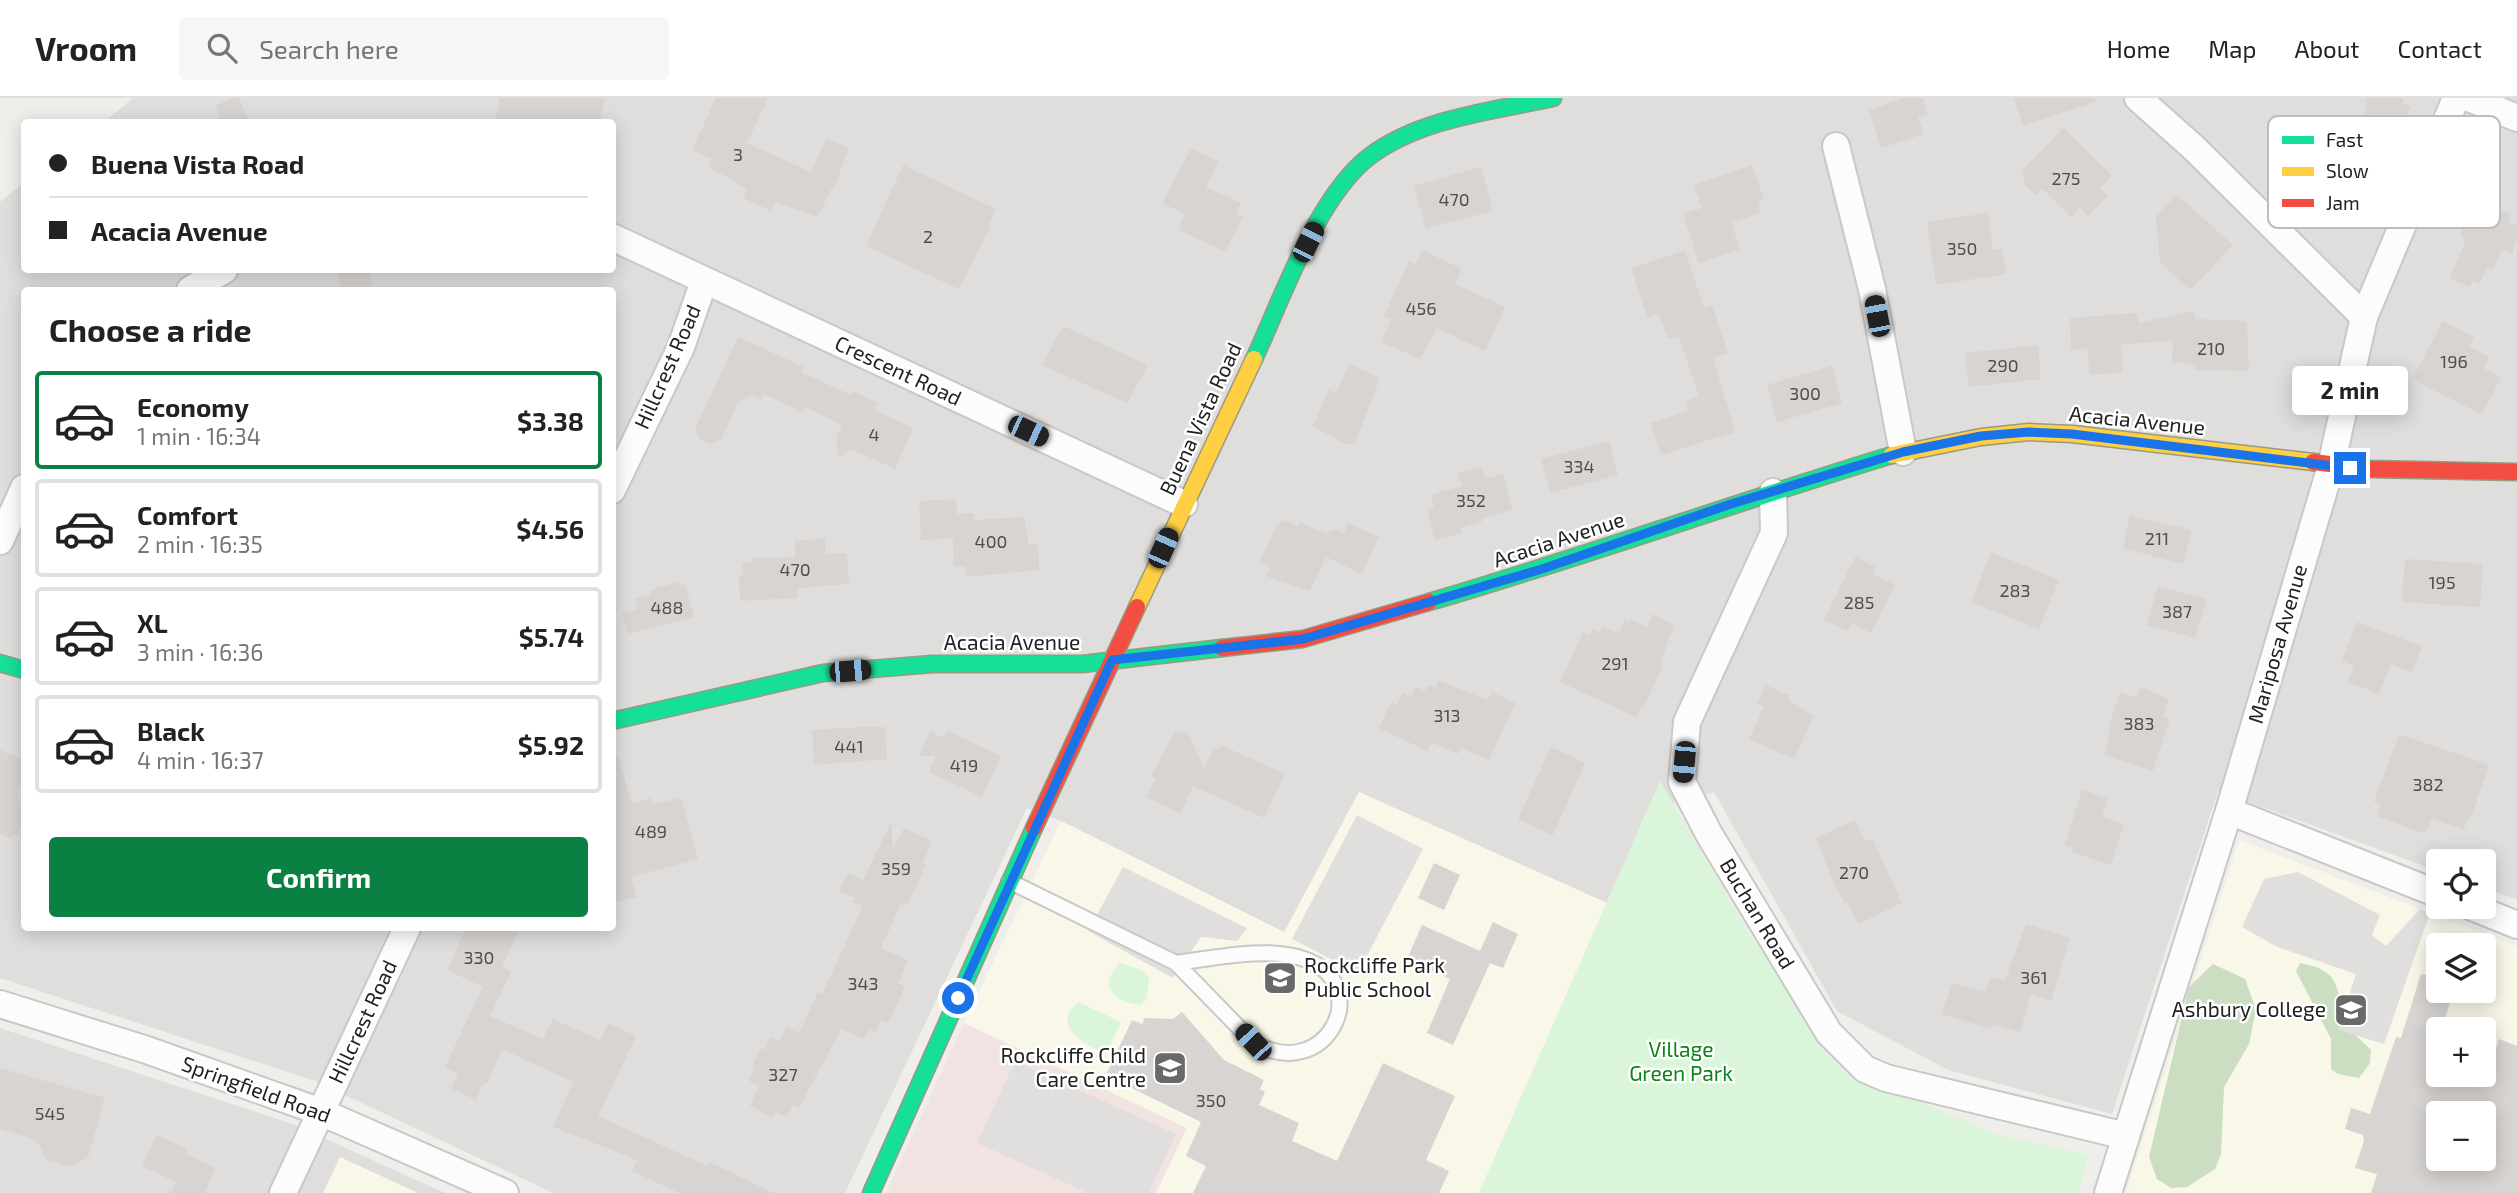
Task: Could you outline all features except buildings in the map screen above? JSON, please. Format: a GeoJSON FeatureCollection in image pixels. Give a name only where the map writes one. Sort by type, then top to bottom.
{"type":"FeatureCollection","features":[{"type":"Feature","properties":{"kind":"street","name":"Buena Vista Road"},"geometry":{"type":"LineString","coordinates":[[871,1193],[1009,881],[1320,218],[1353,172],[1384,147],[1429,129],[1553,98]]}},
{"type":"Feature","properties":{"kind":"street"},"geometry":{"type":"LineString","coordinates":[[2138,98],[2194,148],[2268,222]]}},
{"type":"Feature","properties":{"kind":"street","name":"Mariposa Avenue"},"geometry":{"type":"LineString","coordinates":[[2448,116],[2456,98]]}},
{"type":"Feature","properties":{"kind":"street"},"geometry":{"type":"LineString","coordinates":[[2469,98],[2517,118]]}},
{"type":"Feature","properties":{"kind":"street"},"geometry":{"type":"LineString","coordinates":[[1836,146],[1872,289],[1903,452]]}},
{"type":"Feature","properties":{"kind":"street"},"geometry":{"type":"LineString","coordinates":[[2274,228],[2364,317]]}},
{"type":"Feature","properties":{"kind":"street","name":"Mariposa Avenue"},"geometry":{"type":"LineString","coordinates":[[2108,1193],[2229,811],[2331,466],[2364,317],[2401,228]]}},
{"type":"Feature","properties":{"kind":"street","name":"Crescent Road"},"geometry":{"type":"LineString","coordinates":[[616,238],[647,250],[704,281],[1184,504]]}},
{"type":"Feature","properties":{"kind":"street"},"geometry":{"type":"LineString","coordinates":[[195,287],[219,273]]}},
{"type":"Feature","properties":{"kind":"street","name":"Hillcrest Road"},"geometry":{"type":"LineString","coordinates":[[616,482],[681,346],[704,281]]}},
{"type":"Feature","properties":{"kind":"street","name":"Acacia Avenue"},"geometry":{"type":"LineString","coordinates":[[616,720],[823,673],[932,664],[1067,665],[1303,639],[1542,569],[1903,452],[1981,436],[2029,432],[2216,450],[2331,466],[2517,472]]}},
{"type":"Feature","properties":{"kind":"street","name":"Buchan Road"},"geometry":{"type":"LineString","coordinates":[[1773,492],[1774,533],[1687,722],[1682,782],[1709,834],[1829,1033],[1865,1069],[1886,1078],[2126,1136]]}},
{"type":"Feature","properties":{"kind":"street"},"geometry":{"type":"LineString","coordinates":[[0,541],[21,495]]}},
{"type":"Feature","properties":{"kind":"street"},"geometry":{"type":"LineString","coordinates":[[0,663],[21,669]]}},
{"type":"Feature","properties":{"kind":"street"},"geometry":{"type":"LineString","coordinates":[[2229,811],[2426,889]]}},
{"type":"Feature","properties":{"kind":"street"},"geometry":{"type":"LineString","coordinates":[[2496,917],[2517,925]]}},
{"type":"Feature","properties":{"kind":"street","name":"Hillcrest Road"},"geometry":{"type":"LineString","coordinates":[[283,1193],[406,931]]}},
{"type":"Feature","properties":{"kind":"street","name":"Springfield Road"},"geometry":{"type":"LineString","coordinates":[[0,1004],[147,1050],[321,1112],[505,1193]]}},
{"type":"Feature","properties":{"kind":"lane"},"geometry":{"type":"LineString","coordinates":[[1009,881],[1176,963],[1253,1042],[1267,1051],[1286,1055],[1310,1049],[1329,1033],[1340,1012],[1339,992],[1334,982],[1304,959],[1280,955],[1222,957],[1176,963]]}},
{"type":"Feature","properties":{"kind":"shaded area"},"geometry":{"type":"Polygon","coordinates":[[[133,98],[2517,98],[2517,900],[2496,892],[2496,849],[2426,849],[2426,867],[2218,791],[2112,1114],[1948,1070],[1837,1011],[1714,792],[1647,810],[1607,903],[1359,792],[1285,933],[1061,821],[1027,808],[845,1193],[553,1193],[315,1081],[0,978],[0,202],[21,185],[21,273],[616,273],[616,119],[108,119],[133,98]]]}},
{"type":"Feature","properties":{"kind":"shaded area","name":"Rockcliffe Park Public School"},"geometry":{"type":"Polygon","coordinates":[[[1359,792],[1607,903],[1479,1193],[1156,1193],[1187,1128],[964,1023],[1061,821],[1284,932],[1359,792]]]}},
{"type":"Feature","properties":{"kind":"shaded area"},"geometry":{"type":"Polygon","coordinates":[[[1357,815],[1423,849],[1358,973],[1292,939],[1357,815]]]}},
{"type":"Feature","properties":{"kind":"shaded area","name":"Ashbury College"},"geometry":{"type":"Polygon","coordinates":[[[2239,840],[2426,911],[2426,919],[2446,919],[2483,933],[2426,933],[2426,1003],[2496,1003],[2496,938],[2517,946],[2517,1193],[2126,1193],[2239,840]]]}},
{"type":"Feature","properties":{"kind":"shaded area"},"geometry":{"type":"Polygon","coordinates":[[[1123,867],[1247,928],[1237,941],[1201,937],[1173,978],[1088,931],[1123,867]]]}},
{"type":"Feature","properties":{"kind":"shaded area"},"geometry":{"type":"Polygon","coordinates":[[[2298,872],[2380,915],[2372,935],[2386,946],[2420,909],[2426,911],[2428,919],[2384,1044],[2338,1030],[2356,974],[2277,947],[2242,927],[2264,879],[2298,872]]]}},
{"type":"Feature","properties":{"kind":"shaded area"},"geometry":{"type":"Polygon","coordinates":[[[964,1023],[1187,1128],[1156,1193],[886,1193],[964,1023]]]}},
{"type":"Feature","properties":{"kind":"shaded area"},"geometry":{"type":"Polygon","coordinates":[[[0,1028],[293,1124],[445,1193],[0,1193],[0,1028]]]}},
{"type":"Feature","properties":{"kind":"shaded area"},"geometry":{"type":"Polygon","coordinates":[[[1015,1061],[1176,1134],[1149,1193],[1088,1193],[977,1143],[1015,1061]]]}},
{"type":"Feature","properties":{"kind":"shaded area"},"geometry":{"type":"Polygon","coordinates":[[[340,1157],[418,1193],[323,1193],[340,1157]]]}},
{"type":"Feature","properties":{"kind":"green space","name":"Village Green Park"},"geometry":{"type":"Polygon","coordinates":[[[1660,781],[1751,937],[1858,1075],[1995,1134],[2089,1155],[2078,1193],[1479,1193],[1660,781]]]}},
{"type":"Feature","properties":{"kind":"green space"},"geometry":{"type":"Polygon","coordinates":[[[1119,963],[1142,970],[1149,978],[1147,998],[1141,1005],[1123,1001],[1111,990],[1109,978],[1119,963]]]}},
{"type":"Feature","properties":{"kind":"green space"},"geometry":{"type":"Polygon","coordinates":[[[2300,963],[2315,967],[2332,978],[2349,1026],[2371,1050],[2370,1063],[2359,1078],[2338,1074],[2331,1069],[2331,1039],[2296,971],[2300,963]]]}},
{"type":"Feature","properties":{"kind":"green space"},"geometry":{"type":"Polygon","coordinates":[[[2213,964],[2245,979],[2256,1010],[2249,1044],[2224,1087],[2221,1154],[2215,1169],[2187,1187],[2171,1188],[2157,1179],[2149,1157],[2189,987],[2213,964]]]}},
{"type":"Feature","properties":{"kind":"green space"},"geometry":{"type":"Polygon","coordinates":[[[1078,1002],[1121,1022],[1106,1054],[1079,1039],[1070,1028],[1068,1013],[1078,1002]]]}},
{"type":"Feature","properties":{"kind":"traffic: fast"},"geometry":{"type":"LineString","coordinates":[[1254,359],[1317,222],[1333,196],[1370,156],[1390,143],[1434,124],[1553,98]]}},
{"type":"Feature","properties":{"kind":"traffic: fast"},"geometry":{"type":"LineString","coordinates":[[1429,602],[1892,455]]}},
{"type":"Feature","properties":{"kind":"traffic: fast"},"geometry":{"type":"LineString","coordinates":[[616,720],[823,673],[932,664],[1082,664],[1222,648]]}},
{"type":"Feature","properties":{"kind":"traffic: fast"},"geometry":{"type":"LineString","coordinates":[[0,663],[21,669]]}},
{"type":"Feature","properties":{"kind":"traffic: fast"},"geometry":{"type":"LineString","coordinates":[[871,1193],[1034,828]]}},
{"type":"Feature","properties":{"kind":"traffic: slow"},"geometry":{"type":"LineString","coordinates":[[1137,607],[1254,359]]}},
{"type":"Feature","properties":{"kind":"traffic: slow"},"geometry":{"type":"LineString","coordinates":[[1892,455],[1981,437],[2029,432],[2072,434],[2313,462]]}},
{"type":"Feature","properties":{"kind":"traffic: jam"},"geometry":{"type":"LineString","coordinates":[[2313,462],[2370,469],[2517,472]]}},
{"type":"Feature","properties":{"kind":"traffic: jam"},"geometry":{"type":"LineString","coordinates":[[1222,648],[1303,639],[1429,602]]}},
{"type":"Feature","properties":{"kind":"traffic: jam"},"geometry":{"type":"LineString","coordinates":[[1034,828],[1137,607]]}},
{"type":"Feature","properties":{"kind":"place","name":"Rockcliffe Park Public School"},"geometry":{"type":"Point","coordinates":[1280,978]}},
{"type":"Feature","properties":{"kind":"place","name":"Ashbury College"},"geometry":{"type":"Point","coordinates":[2351,1010]}},
{"type":"Feature","properties":{"kind":"place","name":"Rockcliffe Child Care Centre"},"geometry":{"type":"Point","coordinates":[1170,1068]}},
{"type":"Feature","properties":{"kind":"route"},"geometry":{"type":"LineString","coordinates":[[958,998],[1112,660],[1156,653],[1258,646],[1303,639],[1542,569],[1731,504],[1903,452],[1981,436],[2029,432],[2072,434],[2350,468]]}}]}
